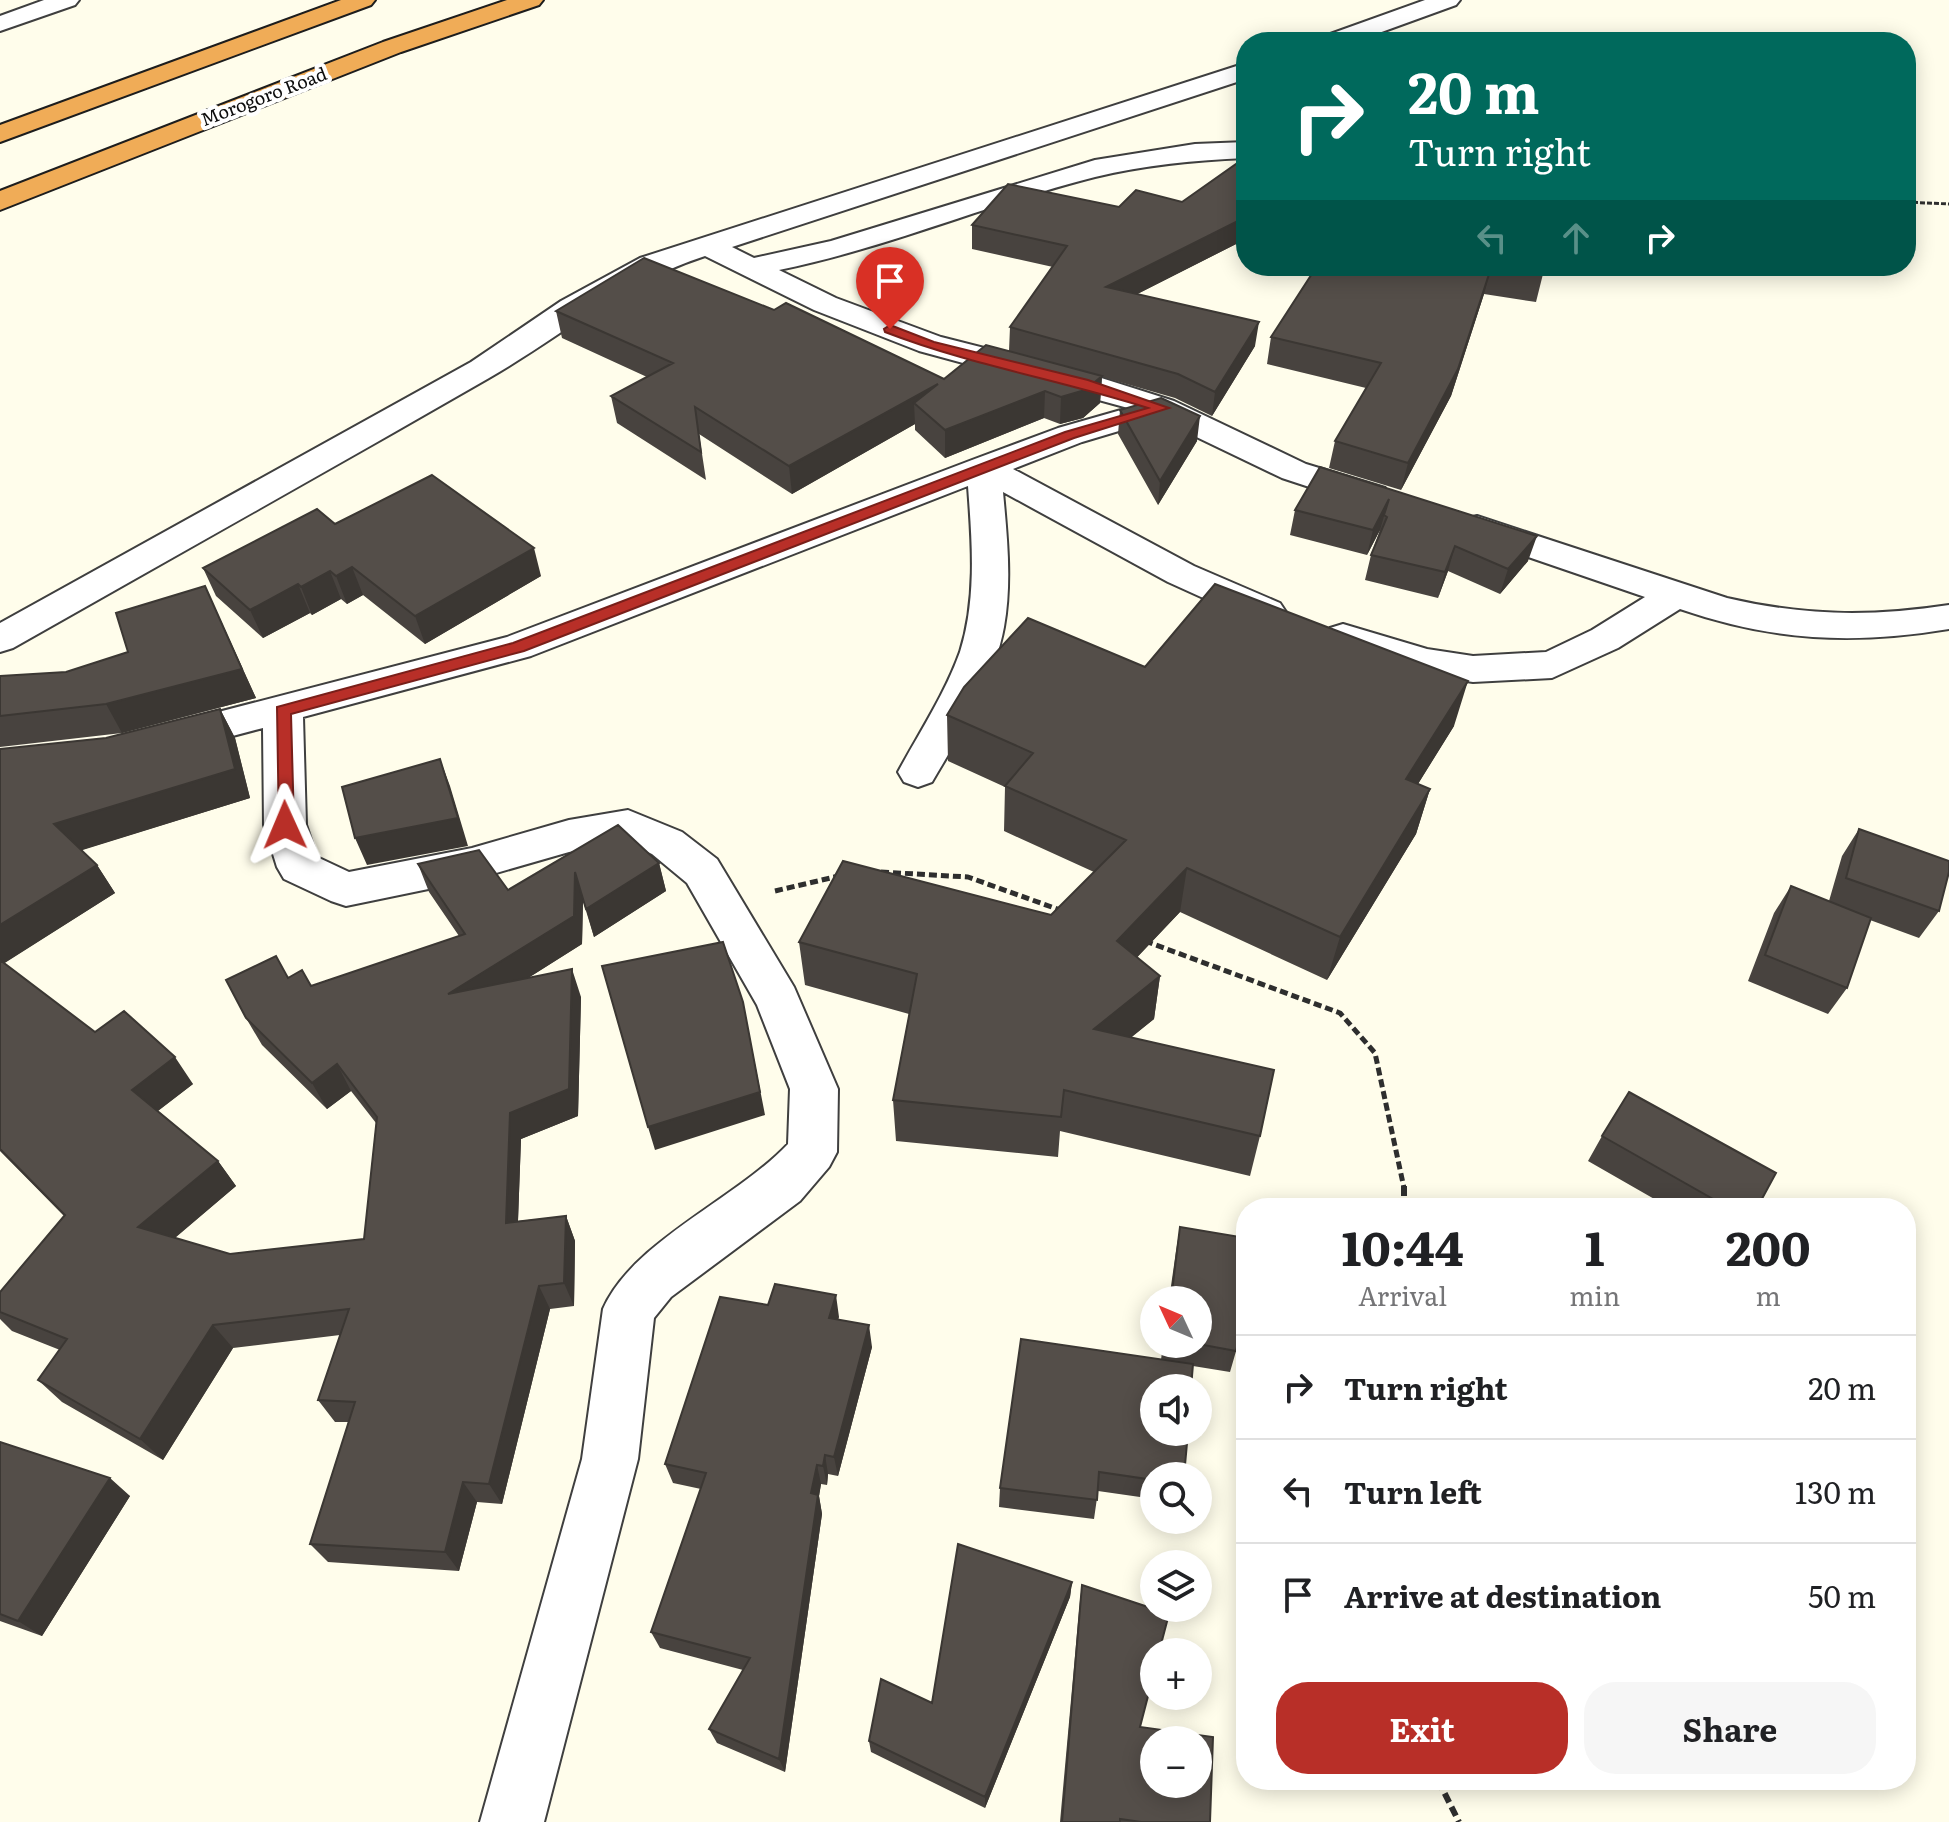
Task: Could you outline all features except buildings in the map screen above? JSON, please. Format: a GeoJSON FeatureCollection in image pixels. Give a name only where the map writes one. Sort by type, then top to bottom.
{"type":"FeatureCollection","features":[{"type":"Feature","properties":{"kind":"highway"},"geometry":{"type":"LineString","coordinates":[[0,134],[363,0]]}},
{"type":"Feature","properties":{"kind":"highway","name":"Morogoro Road"},"geometry":{"type":"LineString","coordinates":[[0,201],[377,53],[531,0]]}},
{"type":"Feature","properties":{"kind":"street"},"geometry":{"type":"LineString","coordinates":[[0,24],[67,0]]}},
{"type":"Feature","properties":{"kind":"street"},"geometry":{"type":"LineString","coordinates":[[1359,32],[1448,0]]}},
{"type":"Feature","properties":{"kind":"street"},"geometry":{"type":"LineString","coordinates":[[0,639],[482,369],[614,282],[651,264],[1236,74]]}},
{"type":"Feature","properties":{"kind":"street"},"geometry":{"type":"LineString","coordinates":[[753,267],[850,245],[1073,172],[1137,160],[1236,151]]}},
{"type":"Feature","properties":{"kind":"street"},"geometry":{"type":"LineString","coordinates":[[707,246],[825,304],[930,344],[1084,383],[1162,408],[1294,471],[1397,503]]}},
{"type":"Feature","properties":{"kind":"street"},"geometry":{"type":"LineString","coordinates":[[138,746],[283,711],[518,647],[1070,435],[1162,408]]}},
{"type":"Feature","properties":{"kind":"street"},"geometry":{"type":"LineString","coordinates":[[984,467],[1181,574],[1276,616],[1425,662],[1473,669],[1552,665],[1605,639],[1677,594]]}},
{"type":"Feature","properties":{"kind":"street"},"geometry":{"type":"LineString","coordinates":[[918,772],[979,653],[986,626],[989,588],[984,467]]}},
{"type":"Feature","properties":{"kind":"street"},"geometry":{"type":"LineString","coordinates":[[1440,515],[1733,612],[1818,627],[1886,627],[1949,617]]}},
{"type":"Feature","properties":{"kind":"street"},"geometry":{"type":"LineString","coordinates":[[283,711],[285,825],[299,867],[346,889],[472,864],[569,836],[628,826],[667,843],[702,871],[778,1000],[814,1089],[812,1152],[782,1185],[653,1280],[629,1309],[610,1459],[512,1822]]}},
{"type":"Feature","properties":{"kind":"path"},"geometry":{"type":"LineString","coordinates":[[1916,202],[1949,204]]}},
{"type":"Feature","properties":{"kind":"path"},"geometry":{"type":"LineString","coordinates":[[876,872],[968,877],[1073,915]]}},
{"type":"Feature","properties":{"kind":"path"},"geometry":{"type":"LineString","coordinates":[[719,904],[847,875]]}},
{"type":"Feature","properties":{"kind":"path"},"geometry":{"type":"LineString","coordinates":[[1132,937],[1340,1013],[1375,1053],[1404,1198]]}},
{"type":"Feature","properties":{"kind":"path"},"geometry":{"type":"LineString","coordinates":[[1443,1790],[1459,1822]]}},
{"type":"Feature","properties":{"kind":"route"},"geometry":{"type":"LineString","coordinates":[[285,825],[283,711],[518,647],[1070,435],[1162,408],[1084,383],[930,344],[890,329]]}}]}
